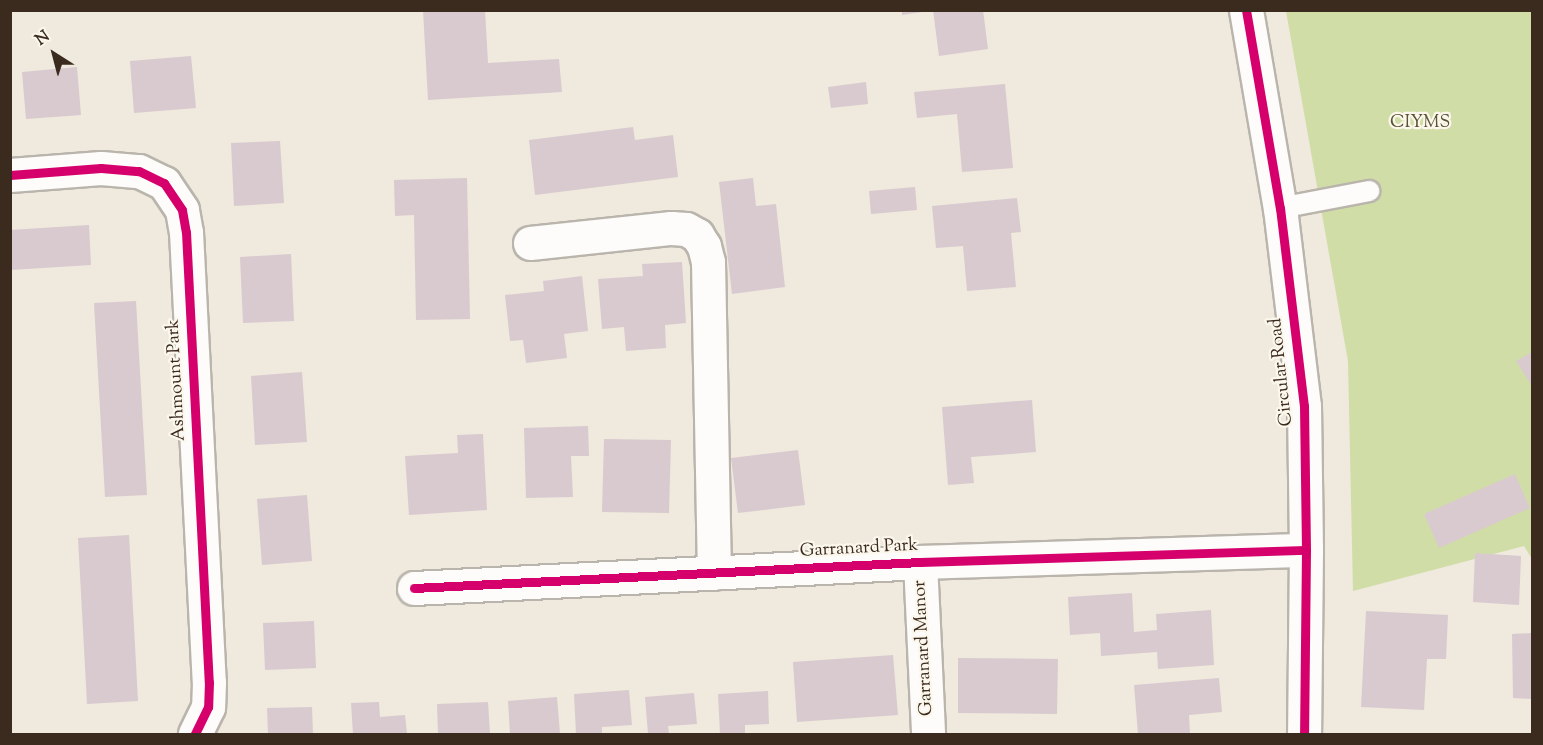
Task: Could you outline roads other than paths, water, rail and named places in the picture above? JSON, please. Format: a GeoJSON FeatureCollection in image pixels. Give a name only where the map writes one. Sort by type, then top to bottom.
{"type":"FeatureCollection","features":[{"type":"Feature","properties":{"kind":"street","name":"Circular Road"},"geometry":{"type":"LineString","coordinates":[[1246,10],[1280,208],[1304,406],[1306,550],[1304,735]]}},
{"type":"Feature","properties":{"kind":"street","name":"Ashmount Park"},"geometry":{"type":"LineString","coordinates":[[10,175],[102,168],[139,171],[164,183],[182,210],[186,232],[209,682],[208,707],[195,735]]}},
{"type":"Feature","properties":{"kind":"street"},"geometry":{"type":"LineString","coordinates":[[531,243],[671,228],[686,229],[697,235],[704,246],[708,262],[714,573]]}},
{"type":"Feature","properties":{"kind":"street","name":"Garranard Park"},"geometry":{"type":"LineString","coordinates":[[414,588],[921,562],[1306,550]]}},
{"type":"Feature","properties":{"kind":"street","name":"Garranard Manor"},"geometry":{"type":"LineString","coordinates":[[921,562],[928,735]]}},
{"type":"Feature","properties":{"kind":"lane"},"geometry":{"type":"LineString","coordinates":[[1280,208],[1369,191]]}},
{"type":"Feature","properties":{"kind":"park label","name":"CIYMS"},"geometry":{"type":"Point","coordinates":[1420,123]}}]}
